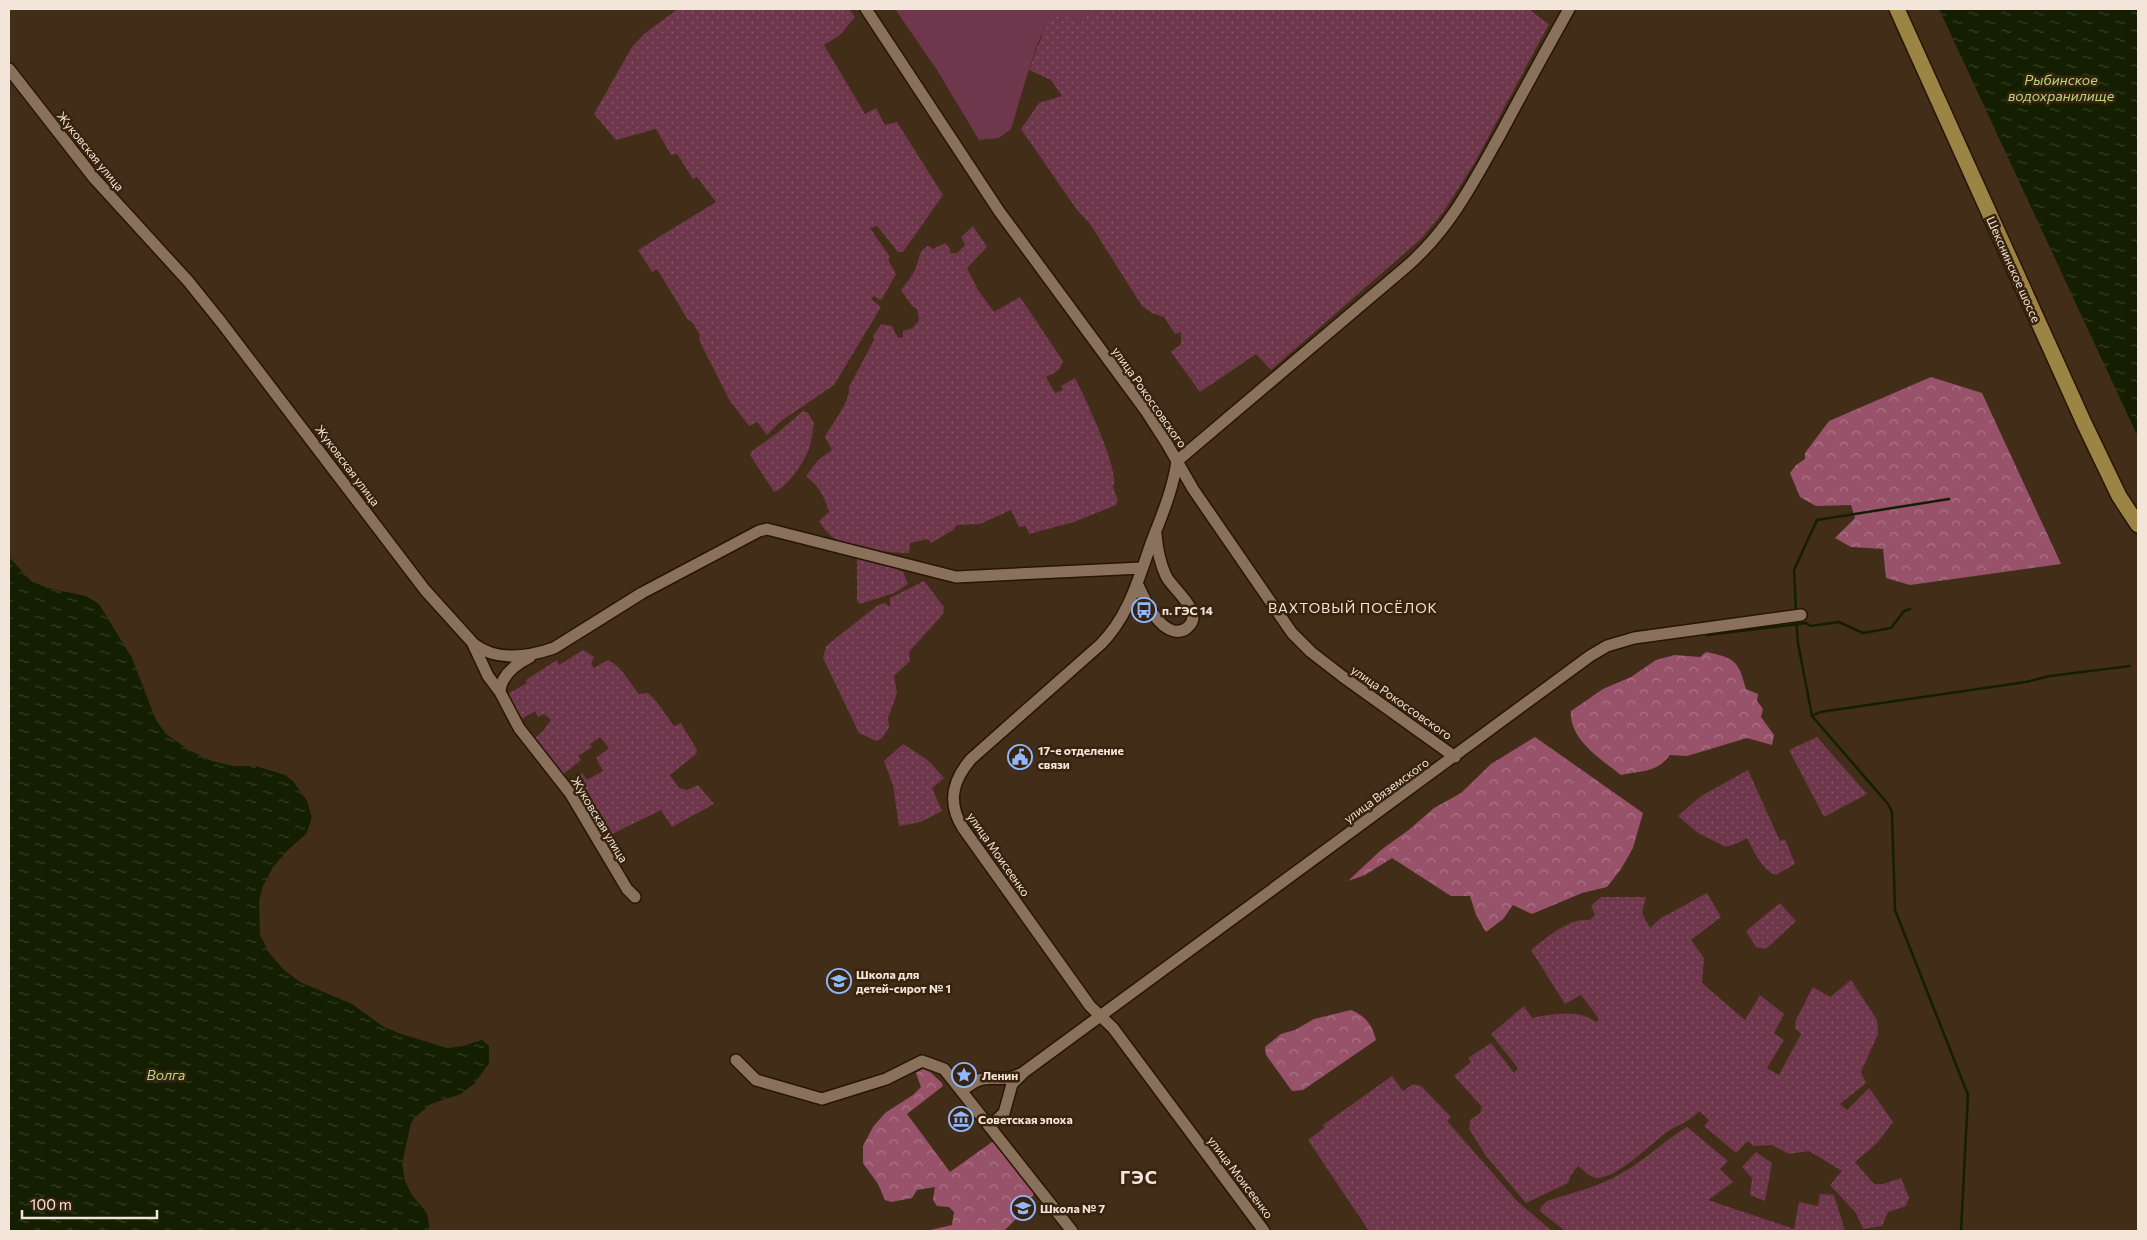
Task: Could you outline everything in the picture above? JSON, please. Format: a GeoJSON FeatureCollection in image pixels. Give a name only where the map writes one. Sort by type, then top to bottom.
{"type":"FeatureCollection","features":[{"type":"Feature","properties":{"kind":"main road","name":"Шекснинское шоссе"},"geometry":{"type":"LineString","coordinates":[[1897,9],[2084,423],[2119,496],[2138,525]]}},
{"type":"Feature","properties":{"kind":"street","name":"улица Рокоссовского"},"geometry":{"type":"LineString","coordinates":[[866,9],[999,211],[1146,411],[1193,488],[1264,594],[1299,640],[1364,693],[1455,756]]}},
{"type":"Feature","properties":{"kind":"street"},"geometry":{"type":"LineString","coordinates":[[1177,461],[1413,262],[1437,238],[1484,163],[1569,9]]}},
{"type":"Feature","properties":{"kind":"street","name":"Жуковская улица"},"geometry":{"type":"LineString","coordinates":[[9,69],[94,178],[188,282],[221,322],[425,590],[472,642],[488,676],[500,692],[519,728],[570,793],[626,889],[635,897]]}},
{"type":"Feature","properties":{"kind":"street","name":"улица Моисеенко"},"geometry":{"type":"LineString","coordinates":[[1177,461],[1174,481],[1137,583],[1122,617],[1107,638],[971,760],[960,773],[953,792],[954,812],[963,828],[1090,1006],[1113,1028],[1264,1231]]}},
{"type":"Feature","properties":{"kind":"street"},"geometry":{"type":"LineString","coordinates":[[500,692],[505,677],[516,666],[534,655],[567,640],[662,582],[767,529],[956,577],[1142,568]]}},
{"type":"Feature","properties":{"kind":"street"},"geometry":{"type":"LineString","coordinates":[[1137,583],[1144,598],[1163,625],[1177,631],[1190,626],[1194,618],[1192,609],[1173,587],[1166,575],[1160,559],[1156,532]]}},
{"type":"Feature","properties":{"kind":"street","name":"улица Вяземского"},"geometry":{"type":"LineString","coordinates":[[1024,1072],[1581,663],[1607,646],[1644,636],[1801,615]]}},
{"type":"Feature","properties":{"kind":"street"},"geometry":{"type":"LineString","coordinates":[[472,642],[484,650],[500,655],[517,657],[534,655]]}},
{"type":"Feature","properties":{"kind":"street"},"geometry":{"type":"LineString","coordinates":[[736,1060],[756,1080],[822,1099],[886,1079],[922,1061],[944,1069],[1072,1231]]}},
{"type":"Feature","properties":{"kind":"street"},"geometry":{"type":"LineString","coordinates":[[962,1091],[977,1080],[1008,1079],[1024,1072]]}},
{"type":"Feature","properties":{"kind":"street"},"geometry":{"type":"LineString","coordinates":[[990,1126],[1004,1113],[1012,1084],[1024,1072]]}},
{"type":"Feature","properties":{"kind":"street"},"geometry":{"type":"LineString","coordinates":[[992,1079],[1003,1087],[1008,1099]]}},
{"type":"Feature","properties":{"kind":"shaded area"},"geometry":{"type":"Polygon","coordinates":[[[678,9],[849,9],[855,17],[840,35],[824,45],[865,114],[876,108],[885,125],[897,122],[943,195],[903,252],[898,252],[877,226],[870,228],[890,257],[888,260],[896,274],[882,299],[880,300],[874,296],[871,299],[881,307],[834,385],[781,421],[767,435],[757,422],[749,426],[730,401],[699,340],[700,335],[692,322],[688,320],[657,269],[652,272],[638,250],[716,202],[697,177],[693,179],[677,154],[671,155],[656,129],[616,140],[594,114],[632,47],[644,34],[678,9]]]}},
{"type":"Feature","properties":{"kind":"shaded area"},"geometry":{"type":"Polygon","coordinates":[[[895,9],[1099,9],[1075,24],[1070,17],[1058,18],[1048,23],[1033,56],[1011,129],[999,138],[979,140],[937,70],[895,9]]]}},
{"type":"Feature","properties":{"kind":"shaded area"},"geometry":{"type":"Polygon","coordinates":[[[1099,9],[1532,9],[1531,11],[1549,24],[1475,162],[1444,211],[1422,238],[1271,370],[1256,354],[1200,392],[1171,352],[1181,344],[1181,332],[1175,334],[1164,317],[1152,313],[1142,306],[1090,224],[1077,210],[1021,129],[1039,103],[1062,96],[1051,80],[1029,70],[1046,24],[1055,17],[1070,17],[1075,23],[1099,9]]]}},
{"type":"Feature","properties":{"kind":"shaded area"},"geometry":{"type":"Polygon","coordinates":[[[973,226],[987,247],[967,268],[978,290],[994,312],[1020,297],[1063,361],[1057,371],[1046,377],[1055,393],[1063,390],[1061,386],[1075,378],[1107,450],[1114,478],[1113,487],[1118,500],[1116,505],[1074,522],[1029,534],[1026,526],[1019,527],[1011,510],[980,524],[957,525],[953,530],[931,543],[928,539],[910,543],[909,553],[871,550],[841,542],[828,533],[819,521],[829,512],[821,492],[806,476],[818,460],[832,450],[825,437],[844,406],[849,393],[849,387],[874,340],[873,336],[881,324],[892,326],[898,338],[903,337],[903,331],[913,328],[919,320],[917,309],[912,306],[901,290],[915,270],[919,256],[924,248],[928,246],[933,249],[945,243],[950,249],[950,253],[957,253],[965,245],[961,237],[973,226]]]}},
{"type":"Feature","properties":{"kind":"shaded area"},"geometry":{"type":"Polygon","coordinates":[[[803,411],[808,413],[814,423],[810,446],[805,459],[795,473],[785,485],[774,492],[750,455],[752,451],[803,411]]]}},
{"type":"Feature","properties":{"kind":"shaded area"},"geometry":{"type":"Polygon","coordinates":[[[857,556],[879,561],[903,572],[908,584],[894,593],[860,604],[857,601],[857,556]]]}},
{"type":"Feature","properties":{"kind":"shaded area"},"geometry":{"type":"Polygon","coordinates":[[[924,581],[944,607],[943,614],[909,652],[910,661],[894,676],[897,693],[888,718],[889,728],[882,738],[876,741],[859,733],[823,658],[826,646],[878,605],[884,603],[890,607],[890,598],[924,581]]]}},
{"type":"Feature","properties":{"kind":"shaded area"},"geometry":{"type":"Polygon","coordinates":[[[583,650],[594,657],[591,664],[594,668],[608,660],[613,663],[622,671],[639,694],[648,693],[656,701],[674,726],[681,723],[697,750],[696,754],[670,775],[679,788],[687,790],[698,785],[714,804],[672,827],[661,810],[602,839],[573,790],[577,783],[569,786],[566,782],[582,773],[587,780],[603,771],[596,758],[609,748],[600,737],[590,744],[592,747],[578,756],[581,760],[562,775],[534,739],[551,720],[544,714],[538,717],[535,711],[518,721],[506,695],[527,683],[526,680],[557,660],[559,665],[583,650]]]}},
{"type":"Feature","properties":{"kind":"shaded area"},"geometry":{"type":"Polygon","coordinates":[[[1817,737],[1867,794],[1824,817],[1789,750],[1817,737]]]}},
{"type":"Feature","properties":{"kind":"shaded area"},"geometry":{"type":"Polygon","coordinates":[[[903,744],[929,761],[944,778],[932,788],[942,811],[921,822],[899,826],[893,785],[884,761],[903,744]]]}},
{"type":"Feature","properties":{"kind":"shaded area"},"geometry":{"type":"Polygon","coordinates":[[[1748,770],[1780,841],[1785,839],[1795,864],[1776,875],[1762,864],[1747,838],[1726,847],[1698,833],[1678,816],[1701,796],[1748,770]]]}},
{"type":"Feature","properties":{"kind":"shaded area"},"geometry":{"type":"Polygon","coordinates":[[[1707,893],[1721,917],[1691,940],[1704,958],[1702,983],[1745,1020],[1760,995],[1784,1014],[1774,1033],[1784,1040],[1767,1068],[1779,1075],[1801,1034],[1795,1028],[1796,1020],[1813,987],[1830,997],[1851,980],[1877,1020],[1878,1034],[1861,1072],[1866,1083],[1840,1104],[1847,1110],[1869,1088],[1893,1122],[1878,1142],[1855,1162],[1874,1184],[1883,1184],[1901,1178],[1909,1198],[1906,1206],[1888,1212],[1882,1226],[1863,1229],[1856,1213],[1830,1185],[1842,1171],[1809,1151],[1789,1154],[1772,1145],[1753,1146],[1748,1141],[1736,1153],[1704,1126],[1709,1120],[1699,1111],[1667,1132],[1616,1172],[1595,1178],[1578,1166],[1568,1183],[1526,1203],[1486,1156],[1469,1129],[1470,1120],[1480,1113],[1482,1107],[1454,1076],[1471,1062],[1468,1058],[1491,1043],[1514,1073],[1518,1068],[1491,1034],[1524,1006],[1532,1018],[1573,1014],[1581,1015],[1596,1022],[1599,1019],[1581,995],[1565,1004],[1531,950],[1566,925],[1582,920],[1590,920],[1595,915],[1591,906],[1601,897],[1646,897],[1642,913],[1650,928],[1661,918],[1707,893]]]}},
{"type":"Feature","properties":{"kind":"shaded area"},"geometry":{"type":"Polygon","coordinates":[[[1780,903],[1796,921],[1765,949],[1756,947],[1746,931],[1780,903]]]}},
{"type":"Feature","properties":{"kind":"shaded area"},"geometry":{"type":"Polygon","coordinates":[[[1392,1076],[1403,1091],[1413,1084],[1421,1086],[1451,1117],[1447,1121],[1518,1202],[1552,1231],[1369,1231],[1308,1140],[1324,1128],[1323,1125],[1392,1076]]]}},
{"type":"Feature","properties":{"kind":"shaded area"},"geometry":{"type":"Polygon","coordinates":[[[1687,1127],[1728,1161],[1720,1169],[1733,1182],[1708,1200],[1794,1229],[1799,1202],[1818,1206],[1820,1194],[1834,1195],[1845,1231],[1565,1231],[1540,1211],[1547,1201],[1612,1179],[1645,1158],[1687,1127]]]}},
{"type":"Feature","properties":{"kind":"shaded area"},"geometry":{"type":"Polygon","coordinates":[[[1756,1152],[1772,1163],[1765,1201],[1750,1195],[1752,1178],[1742,1167],[1756,1152]]]}},
{"type":"Feature","properties":{"kind":"green space"},"geometry":{"type":"Polygon","coordinates":[[[1931,377],[1982,393],[2061,564],[1910,585],[1886,578],[1883,549],[1851,547],[1835,538],[1855,518],[1851,505],[1816,506],[1800,497],[1790,473],[1796,465],[1805,459],[1805,453],[1829,421],[1931,377]]]}},
{"type":"Feature","properties":{"kind":"green space"},"geometry":{"type":"Polygon","coordinates":[[[1706,652],[1723,656],[1734,662],[1746,689],[1758,694],[1757,701],[1763,709],[1761,717],[1774,735],[1772,745],[1747,738],[1687,756],[1670,755],[1653,768],[1621,775],[1588,748],[1575,731],[1571,711],[1603,689],[1631,677],[1656,660],[1675,655],[1700,657],[1706,652]]]}},
{"type":"Feature","properties":{"kind":"green space"},"geometry":{"type":"Polygon","coordinates":[[[1535,737],[1643,813],[1633,848],[1621,869],[1607,887],[1582,893],[1532,914],[1513,905],[1503,919],[1486,932],[1476,915],[1470,896],[1451,896],[1392,858],[1365,875],[1348,881],[1381,850],[1410,829],[1434,808],[1461,793],[1491,764],[1535,737]]]}},
{"type":"Feature","properties":{"kind":"green space"},"geometry":{"type":"Polygon","coordinates":[[[1351,1010],[1361,1015],[1368,1022],[1376,1040],[1303,1090],[1292,1091],[1266,1055],[1265,1047],[1281,1034],[1295,1030],[1314,1019],[1351,1010]]]}},
{"type":"Feature","properties":{"kind":"green space"},"geometry":{"type":"Polygon","coordinates":[[[923,1069],[930,1072],[943,1086],[907,1114],[950,1172],[992,1142],[1000,1145],[1035,1188],[1033,1196],[1017,1206],[1016,1219],[1004,1231],[926,1231],[952,1225],[954,1212],[949,1207],[937,1206],[933,1200],[935,1187],[917,1190],[912,1198],[891,1202],[885,1200],[878,1184],[863,1163],[863,1146],[873,1127],[885,1113],[913,1095],[921,1087],[916,1073],[923,1069]]]}},
{"type":"Feature","properties":{"kind":"water","name":"Рыбинское водохранилище"},"geometry":{"type":"Polygon","coordinates":[[[1939,9],[2138,9],[2138,438],[2137,435],[1939,9]]]}},
{"type":"Feature","properties":{"kind":"water","name":"Волга"},"geometry":{"type":"Polygon","coordinates":[[[9,557],[31,581],[47,588],[86,596],[99,604],[132,658],[156,720],[166,734],[191,751],[212,761],[233,766],[256,766],[285,775],[293,781],[307,801],[312,818],[306,834],[273,867],[263,886],[259,901],[260,935],[270,954],[283,969],[300,982],[352,1004],[384,1027],[401,1034],[447,1048],[463,1046],[482,1040],[489,1046],[489,1063],[475,1083],[461,1094],[431,1104],[415,1117],[411,1123],[402,1164],[405,1181],[412,1195],[427,1213],[430,1231],[9,1231],[9,557]]]}},
{"type":"Feature","properties":{"kind":"waterway"},"geometry":{"type":"LineString","coordinates":[[1796,613],[1794,570],[1817,520],[1949,499]]}},
{"type":"Feature","properties":{"kind":"waterway"},"geometry":{"type":"LineString","coordinates":[[1707,635],[1806,623],[1811,626],[1839,622],[1863,633],[1891,628],[1904,611],[1910,609]]}},
{"type":"Feature","properties":{"kind":"waterway"},"geometry":{"type":"LineString","coordinates":[[1796,618],[1798,643],[1812,716],[1888,804],[1892,812],[1895,910],[1968,1095],[1961,1231]]}},
{"type":"Feature","properties":{"kind":"waterway"},"geometry":{"type":"LineString","coordinates":[[1812,716],[1820,712],[2026,682],[2050,676],[2130,666]]}},
{"type":"Feature","properties":{"kind":"place","name":"п. ГЭС 14"},"geometry":{"type":"Point","coordinates":[1144,610]}},
{"type":"Feature","properties":{"kind":"place","name":"17-е отделение связи"},"geometry":{"type":"Point","coordinates":[1020,757]}},
{"type":"Feature","properties":{"kind":"place","name":"Школа для детей-сирот № 1"},"geometry":{"type":"Point","coordinates":[839,981]}},
{"type":"Feature","properties":{"kind":"place","name":"Ленин"},"geometry":{"type":"Point","coordinates":[964,1075]}},
{"type":"Feature","properties":{"kind":"place","name":"Советская эпоха"},"geometry":{"type":"Point","coordinates":[961,1119]}},
{"type":"Feature","properties":{"kind":"place","name":"Школа № 7"},"geometry":{"type":"Point","coordinates":[1023,1208]}},
{"type":"Feature","properties":{"kind":"district","name":"ВАХТОВЫЙ ПОСЁЛОК"},"geometry":{"type":"Point","coordinates":[1353,607]}},
{"type":"Feature","properties":{"kind":"district","name":"ГЭС"},"geometry":{"type":"Point","coordinates":[1139,1177]}}]}
